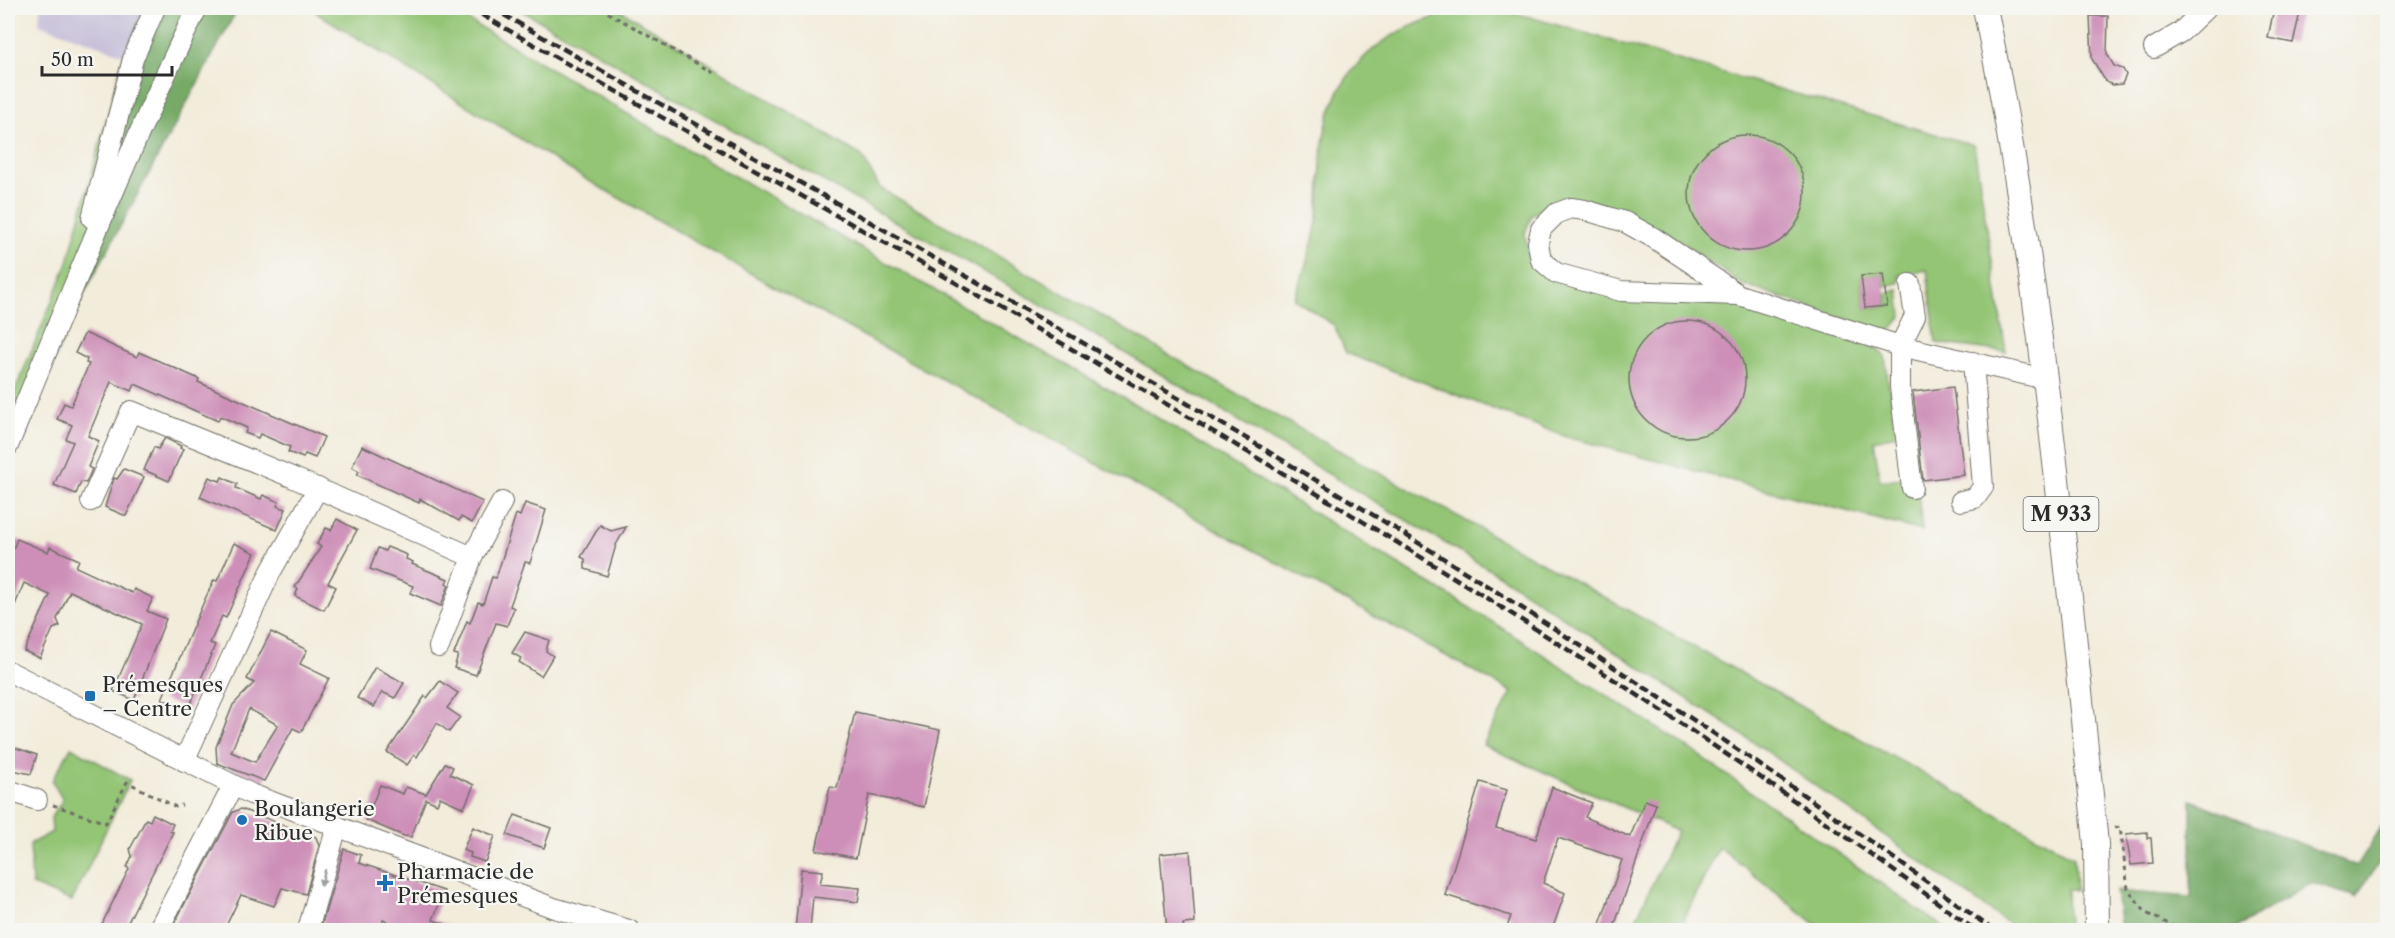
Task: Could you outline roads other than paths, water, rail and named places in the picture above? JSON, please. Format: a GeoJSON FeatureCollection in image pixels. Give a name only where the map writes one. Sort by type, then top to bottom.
{"type":"FeatureCollection","features":[{"type":"Feature","properties":{"kind":"main road","name":"M 933"},"geometry":{"type":"LineString","coordinates":[[1985,8],[2025,228],[2045,379],[2095,830],[2097,930]]}},
{"type":"Feature","properties":{"kind":"main road","name":"M 933"},"geometry":{"type":"LineString","coordinates":[[1991,8],[1999,76]]}},
{"type":"Feature","properties":{"kind":"street"},"geometry":{"type":"LineString","coordinates":[[76,278],[133,59],[155,8]]}},
{"type":"Feature","properties":{"kind":"street"},"geometry":{"type":"LineString","coordinates":[[8,446],[76,278],[159,87],[197,8]]}},
{"type":"Feature","properties":{"kind":"street"},"geometry":{"type":"LineString","coordinates":[[2154,48],[2181,32],[2206,8]]}},
{"type":"Feature","properties":{"kind":"street"},"geometry":{"type":"LineString","coordinates":[[1739,295],[1621,291],[1556,273],[1542,260],[1538,243],[1541,229],[1557,213],[1571,208],[1585,210],[1625,222],[1739,295],[1900,346],[2045,379]]}},
{"type":"Feature","properties":{"kind":"street"},"geometry":{"type":"LineString","coordinates":[[1910,284],[1915,316],[1900,346],[1900,387],[1912,488]]}},
{"type":"Feature","properties":{"kind":"street"},"geometry":{"type":"LineString","coordinates":[[1961,501],[1975,498],[1983,487],[1973,362]]}},
{"type":"Feature","properties":{"kind":"street"},"geometry":{"type":"LineString","coordinates":[[91,501],[131,411],[318,488],[472,557]]}},
{"type":"Feature","properties":{"kind":"street"},"geometry":{"type":"LineString","coordinates":[[184,761],[266,581],[318,488]]}},
{"type":"Feature","properties":{"kind":"street"},"geometry":{"type":"LineString","coordinates":[[439,647],[472,557],[502,502]]}},
{"type":"Feature","properties":{"kind":"street"},"geometry":{"type":"LineString","coordinates":[[8,672],[233,786],[554,908],[629,930]]}},
{"type":"Feature","properties":{"kind":"street"},"geometry":{"type":"LineString","coordinates":[[158,930],[233,786]]}},
{"type":"Feature","properties":{"kind":"street"},"geometry":{"type":"LineString","coordinates":[[8,790],[37,800]]}},
{"type":"Feature","properties":{"kind":"street"},"geometry":{"type":"LineString","coordinates":[[308,930],[337,825]]}},
{"type":"Feature","properties":{"kind":"railway"},"geometry":{"type":"LineString","coordinates":[[470,8],[1089,359],[1381,533],[1555,641],[1725,753],[1975,930]]}},
{"type":"Feature","properties":{"kind":"railway"},"geometry":{"type":"LineString","coordinates":[[492,8],[1099,352],[1388,524],[1652,692],[1824,809],[1993,930]]}},
{"type":"Feature","properties":{"kind":"place","name":"Prémesques – Centre"},"geometry":{"type":"Point","coordinates":[90,696]}},
{"type":"Feature","properties":{"kind":"place","name":"Boulangerie Ribue"},"geometry":{"type":"Point","coordinates":[242,820]}},
{"type":"Feature","properties":{"kind":"place","name":"Pharmacie de Prémesques"},"geometry":{"type":"Point","coordinates":[385,883]}}]}
